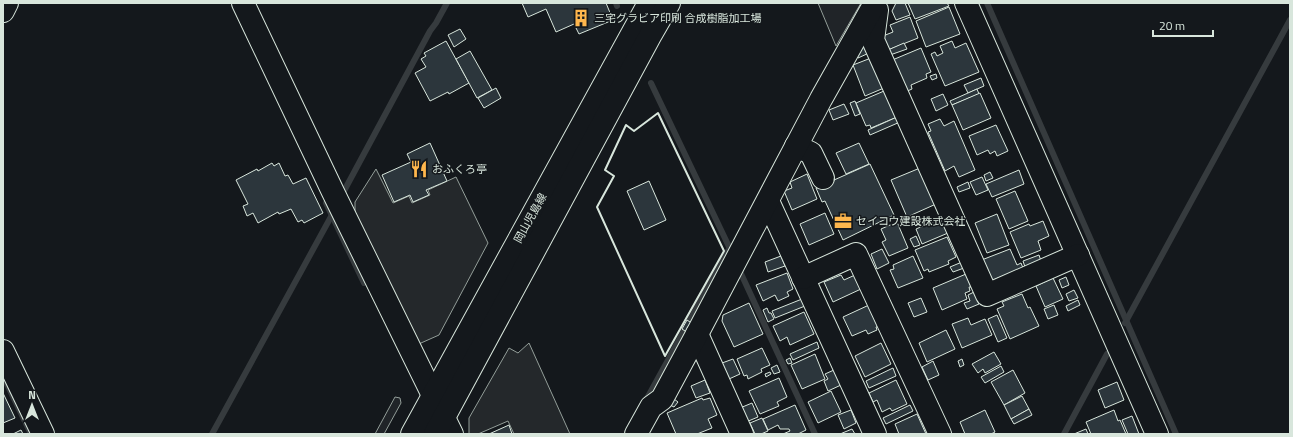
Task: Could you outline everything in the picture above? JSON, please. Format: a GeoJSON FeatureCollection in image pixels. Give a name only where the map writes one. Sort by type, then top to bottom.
{"type":"FeatureCollection","features":[{"type":"Feature","properties":{"kind":"street"},"geometry":{"type":"LineString","coordinates":[[3,10],[7,3]]}},
{"type":"Feature","properties":{"kind":"street"},"geometry":{"type":"LineString","coordinates":[[243,3],[329,185],[433,395],[443,428]]}},
{"type":"Feature","properties":{"kind":"street","name":"岡山児島線"},"geometry":{"type":"LineString","coordinates":[[412,434],[648,3]]}},
{"type":"Feature","properties":{"kind":"street","name":"岡山児島線"},"geometry":{"type":"LineString","coordinates":[[443,428],[646,43],[669,3]]}},
{"type":"Feature","properties":{"kind":"street"},"geometry":{"type":"LineString","coordinates":[[636,434],[651,407],[662,399],[821,99],[876,3]]}},
{"type":"Feature","properties":{"kind":"street"},"geometry":{"type":"LineString","coordinates":[[876,3],[872,40],[986,295],[1078,255]]}},
{"type":"Feature","properties":{"kind":"street"},"geometry":{"type":"LineString","coordinates":[[966,3],[1157,434]]}},
{"type":"Feature","properties":{"kind":"street"},"geometry":{"type":"LineString","coordinates":[[796,146],[811,153],[823,178]]}},
{"type":"Feature","properties":{"kind":"street"},"geometry":{"type":"LineString","coordinates":[[768,201],[875,434]]}},
{"type":"Feature","properties":{"kind":"street"},"geometry":{"type":"LineString","coordinates":[[803,278],[856,254],[940,434]]}},
{"type":"Feature","properties":{"kind":"street"},"geometry":{"type":"LineString","coordinates":[[697,334],[742,434]]}},
{"type":"Feature","properties":{"kind":"street"},"geometry":{"type":"LineString","coordinates":[[3,350],[43,434]]}},
{"type":"Feature","properties":{"kind":"shaded area"},"geometry":{"type":"Polygon","coordinates":[[[818,3],[861,3],[836,46],[818,3]]]}},
{"type":"Feature","properties":{"kind":"shaded area"},"geometry":{"type":"Polygon","coordinates":[[[376,169],[393,203],[409,196],[412,203],[430,195],[428,190],[456,177],[488,243],[439,335],[412,347],[355,212],[355,202],[376,169]]]}},
{"type":"Feature","properties":{"kind":"shaded area"},"geometry":{"type":"Polygon","coordinates":[[[529,343],[570,434],[514,434],[508,421],[478,434],[469,434],[469,418],[509,348],[518,353],[529,343]]]}},
{"type":"Feature","properties":{"kind":"shaded area"},"geometry":{"type":"Polygon","coordinates":[[[395,397],[400,398],[401,403],[384,434],[375,434],[395,397]]]}},
{"type":"Feature","properties":{"kind":"building","name":"三宅グラビア印刷 合成樹脂加工場"},"geometry":{"type":"Polygon","coordinates":[[[522,3],[606,3],[613,20],[579,34],[574,24],[556,32],[546,9],[528,17],[522,3]]]}},
{"type":"Feature","properties":{"kind":"building"},"geometry":{"type":"Polygon","coordinates":[[[896,3],[905,3],[910,15],[896,20],[892,11],[896,3]]]}},
{"type":"Feature","properties":{"kind":"building"},"geometry":{"type":"Polygon","coordinates":[[[908,3],[947,3],[949,6],[915,19],[908,3]]]}},
{"type":"Feature","properties":{"kind":"building"},"geometry":{"type":"Polygon","coordinates":[[[949,7],[960,34],[926,47],[916,21],[949,7]]]}},
{"type":"Feature","properties":{"kind":"building"},"geometry":{"type":"Polygon","coordinates":[[[910,17],[918,38],[888,50],[883,36],[893,32],[890,25],[910,17]]]}},
{"type":"Feature","properties":{"kind":"building"},"geometry":{"type":"Polygon","coordinates":[[[460,29],[466,39],[454,47],[448,35],[460,29]]]}},
{"type":"Feature","properties":{"kind":"building"},"geometry":{"type":"Polygon","coordinates":[[[446,41],[469,83],[449,94],[448,92],[430,101],[415,73],[426,67],[421,59],[426,56],[424,53],[446,41]]]}},
{"type":"Feature","properties":{"kind":"building"},"geometry":{"type":"Polygon","coordinates":[[[952,41],[955,48],[966,43],[979,72],[945,86],[931,54],[935,52],[937,56],[943,53],[940,46],[952,41]]]}},
{"type":"Feature","properties":{"kind":"building"},"geometry":{"type":"Polygon","coordinates":[[[865,43],[869,53],[858,58],[857,55],[865,43]]]}},
{"type":"Feature","properties":{"kind":"building"},"geometry":{"type":"Polygon","coordinates":[[[904,43],[907,49],[890,55],[888,50],[904,43]]]}},
{"type":"Feature","properties":{"kind":"building"},"geometry":{"type":"Polygon","coordinates":[[[921,48],[931,72],[926,74],[927,78],[911,85],[912,89],[903,93],[890,61],[921,48]]]}},
{"type":"Feature","properties":{"kind":"building"},"geometry":{"type":"Polygon","coordinates":[[[470,51],[492,90],[477,98],[456,59],[470,51]]]}},
{"type":"Feature","properties":{"kind":"building"},"geometry":{"type":"Polygon","coordinates":[[[871,58],[884,88],[865,96],[853,65],[871,58]]]}},
{"type":"Feature","properties":{"kind":"building"},"geometry":{"type":"Polygon","coordinates":[[[936,74],[937,78],[932,80],[930,76],[936,74]]]}},
{"type":"Feature","properties":{"kind":"building"},"geometry":{"type":"Polygon","coordinates":[[[981,78],[984,86],[968,93],[964,85],[981,78]]]}},
{"type":"Feature","properties":{"kind":"building"},"geometry":{"type":"Polygon","coordinates":[[[496,88],[501,98],[484,108],[478,98],[496,88]]]}},
{"type":"Feature","properties":{"kind":"building"},"geometry":{"type":"Polygon","coordinates":[[[977,89],[979,94],[952,105],[950,101],[977,89]]]}},
{"type":"Feature","properties":{"kind":"building"},"geometry":{"type":"Polygon","coordinates":[[[884,91],[887,98],[890,97],[897,117],[871,128],[870,125],[866,126],[856,103],[884,91]]]}},
{"type":"Feature","properties":{"kind":"building"},"geometry":{"type":"Polygon","coordinates":[[[980,93],[991,118],[963,130],[952,105],[980,93]]]}},
{"type":"Feature","properties":{"kind":"building"},"geometry":{"type":"Polygon","coordinates":[[[943,94],[948,105],[936,111],[931,99],[943,94]]]}},
{"type":"Feature","properties":{"kind":"building"},"geometry":{"type":"Polygon","coordinates":[[[855,101],[860,114],[855,116],[850,103],[855,101]]]}},
{"type":"Feature","properties":{"kind":"building"},"geometry":{"type":"Polygon","coordinates":[[[844,104],[849,114],[833,120],[829,110],[844,104]]]}},
{"type":"Feature","properties":{"kind":"building"},"geometry":{"type":"Polygon","coordinates":[[[897,117],[900,122],[870,135],[868,130],[897,117]]]}},
{"type":"Feature","properties":{"kind":"building"},"geometry":{"type":"Polygon","coordinates":[[[940,119],[944,126],[954,121],[975,170],[959,177],[954,166],[945,171],[928,132],[931,131],[928,124],[940,119]]]}},
{"type":"Feature","properties":{"kind":"building"},"geometry":{"type":"Polygon","coordinates":[[[996,125],[1008,151],[997,156],[995,151],[990,154],[988,150],[977,155],[969,136],[996,125]]]}},
{"type":"Feature","properties":{"kind":"building","name":"おふくろ亭"},"geometry":{"type":"Polygon","coordinates":[[[430,143],[447,181],[426,190],[429,195],[413,202],[410,195],[394,202],[382,175],[411,162],[407,154],[430,143]]]}},
{"type":"Feature","properties":{"kind":"building"},"geometry":{"type":"Polygon","coordinates":[[[859,143],[869,164],[846,174],[836,153],[859,143]]]}},
{"type":"Feature","properties":{"kind":"building"},"geometry":{"type":"Polygon","coordinates":[[[272,163],[274,166],[279,163],[285,176],[288,175],[293,184],[306,178],[323,213],[304,223],[302,220],[298,222],[291,209],[279,214],[278,212],[258,223],[253,213],[247,216],[243,206],[248,204],[236,180],[257,169],[258,171],[272,163]]]}},
{"type":"Feature","properties":{"kind":"building"},"geometry":{"type":"Polygon","coordinates":[[[870,164],[894,215],[843,240],[825,201],[822,202],[816,188],[870,164]]]}},
{"type":"Feature","properties":{"kind":"building"},"geometry":{"type":"Polygon","coordinates":[[[920,168],[936,204],[907,217],[891,180],[920,168]]]}},
{"type":"Feature","properties":{"kind":"building"},"geometry":{"type":"Polygon","coordinates":[[[1019,170],[1024,184],[992,197],[986,184],[1019,170]]]}},
{"type":"Feature","properties":{"kind":"building"},"geometry":{"type":"Polygon","coordinates":[[[990,172],[993,178],[986,181],[984,175],[990,172]]]}},
{"type":"Feature","properties":{"kind":"building"},"geometry":{"type":"Polygon","coordinates":[[[807,174],[817,199],[792,210],[784,191],[792,188],[790,182],[807,174]]]}},
{"type":"Feature","properties":{"kind":"building"},"geometry":{"type":"Polygon","coordinates":[[[982,177],[988,190],[976,195],[970,182],[982,177]]]}},
{"type":"Feature","properties":{"kind":"building"},"geometry":{"type":"Polygon","coordinates":[[[649,181],[666,220],[644,230],[627,191],[649,181]]]}},
{"type":"Feature","properties":{"kind":"building"},"geometry":{"type":"Polygon","coordinates":[[[968,182],[970,188],[959,192],[957,187],[968,182]]]}},
{"type":"Feature","properties":{"kind":"building"},"geometry":{"type":"Polygon","coordinates":[[[1015,191],[1028,221],[1009,229],[996,199],[1015,191]]]}},
{"type":"Feature","properties":{"kind":"building"},"geometry":{"type":"Polygon","coordinates":[[[825,213],[834,234],[809,245],[800,224],[825,213]]]}},
{"type":"Feature","properties":{"kind":"building"},"geometry":{"type":"Polygon","coordinates":[[[997,214],[1009,245],[987,253],[975,223],[997,214]]]}},
{"type":"Feature","properties":{"kind":"building"},"geometry":{"type":"Polygon","coordinates":[[[942,218],[948,233],[922,244],[916,229],[942,218]]]}},
{"type":"Feature","properties":{"kind":"building"},"geometry":{"type":"Polygon","coordinates":[[[1043,221],[1049,236],[1038,241],[1041,250],[1021,258],[1010,232],[1029,224],[1030,226],[1043,221]]]}},
{"type":"Feature","properties":{"kind":"building"},"geometry":{"type":"Polygon","coordinates":[[[897,222],[908,248],[889,256],[882,242],[886,240],[881,229],[897,222]]]}},
{"type":"Feature","properties":{"kind":"building"},"geometry":{"type":"Polygon","coordinates":[[[916,236],[920,245],[914,247],[910,239],[916,236]]]}},
{"type":"Feature","properties":{"kind":"building"},"geometry":{"type":"Polygon","coordinates":[[[947,237],[956,257],[948,261],[949,264],[929,272],[928,269],[924,271],[915,250],[947,237]]]}},
{"type":"Feature","properties":{"kind":"building"},"geometry":{"type":"Polygon","coordinates":[[[882,249],[889,263],[877,269],[871,254],[882,249]]]}},
{"type":"Feature","properties":{"kind":"building"},"geometry":{"type":"Polygon","coordinates":[[[1010,249],[1017,265],[1021,263],[1023,268],[988,282],[979,261],[1010,249]]]}},
{"type":"Feature","properties":{"kind":"building"},"geometry":{"type":"Polygon","coordinates":[[[1039,255],[1042,264],[1026,270],[1023,261],[1039,255]]]}},
{"type":"Feature","properties":{"kind":"building"},"geometry":{"type":"Polygon","coordinates":[[[781,256],[785,266],[768,272],[765,262],[781,256]]]}},
{"type":"Feature","properties":{"kind":"building"},"geometry":{"type":"Polygon","coordinates":[[[913,256],[923,278],[898,288],[890,270],[894,269],[893,265],[913,256]]]}},
{"type":"Feature","properties":{"kind":"building"},"geometry":{"type":"Polygon","coordinates":[[[962,262],[964,268],[953,272],[950,267],[962,262]]]}},
{"type":"Feature","properties":{"kind":"building"},"geometry":{"type":"Polygon","coordinates":[[[787,273],[793,289],[787,292],[789,296],[778,301],[775,295],[763,301],[756,285],[787,273]]]}},
{"type":"Feature","properties":{"kind":"building"},"geometry":{"type":"Polygon","coordinates":[[[966,274],[971,287],[969,287],[970,291],[965,293],[967,299],[942,310],[933,288],[966,274]]]}},
{"type":"Feature","properties":{"kind":"building"},"geometry":{"type":"Polygon","coordinates":[[[841,275],[844,280],[855,275],[861,289],[833,302],[824,282],[841,275]]]}},
{"type":"Feature","properties":{"kind":"building"},"geometry":{"type":"Polygon","coordinates":[[[1066,277],[1069,285],[1062,288],[1059,280],[1066,277]]]}},
{"type":"Feature","properties":{"kind":"building"},"geometry":{"type":"Polygon","coordinates":[[[1053,278],[1063,299],[1045,307],[1036,286],[1053,278]]]}},
{"type":"Feature","properties":{"kind":"building"},"geometry":{"type":"Polygon","coordinates":[[[1074,290],[1078,298],[1069,301],[1066,294],[1074,290]]]}},
{"type":"Feature","properties":{"kind":"building"},"geometry":{"type":"Polygon","coordinates":[[[974,292],[979,304],[967,309],[964,303],[970,301],[968,295],[974,292]]]}},
{"type":"Feature","properties":{"kind":"building"},"geometry":{"type":"Polygon","coordinates":[[[1022,294],[1028,308],[1030,307],[1039,326],[1010,339],[997,309],[1004,306],[1002,302],[1022,294]]]}},
{"type":"Feature","properties":{"kind":"building"},"geometry":{"type":"Polygon","coordinates":[[[921,298],[927,312],[914,317],[908,303],[921,298]]]}},
{"type":"Feature","properties":{"kind":"building"},"geometry":{"type":"Polygon","coordinates":[[[802,299],[805,306],[775,318],[772,311],[802,299]]]}},
{"type":"Feature","properties":{"kind":"building"},"geometry":{"type":"Polygon","coordinates":[[[1078,300],[1080,305],[1068,311],[1066,306],[1078,300]]]}},
{"type":"Feature","properties":{"kind":"building"},"geometry":{"type":"Polygon","coordinates":[[[749,303],[763,334],[734,347],[722,321],[723,315],[749,303]]]}},
{"type":"Feature","properties":{"kind":"building"},"geometry":{"type":"Polygon","coordinates":[[[869,305],[879,326],[876,327],[877,330],[868,334],[866,330],[852,336],[843,317],[869,305]]]}},
{"type":"Feature","properties":{"kind":"building"},"geometry":{"type":"Polygon","coordinates":[[[1054,305],[1058,315],[1048,319],[1044,309],[1054,305]]]}},
{"type":"Feature","properties":{"kind":"building"},"geometry":{"type":"Polygon","coordinates":[[[767,308],[774,319],[768,322],[763,310],[767,308]]]}},
{"type":"Feature","properties":{"kind":"building"},"geometry":{"type":"Polygon","coordinates":[[[804,312],[814,334],[790,345],[787,337],[780,341],[773,326],[804,312]]]}},
{"type":"Feature","properties":{"kind":"building"},"geometry":{"type":"Polygon","coordinates":[[[997,315],[1007,338],[998,342],[988,319],[997,315]]]}},
{"type":"Feature","properties":{"kind":"building"},"geometry":{"type":"Polygon","coordinates":[[[968,318],[971,325],[985,319],[992,335],[962,348],[952,324],[968,318]]]}},
{"type":"Feature","properties":{"kind":"building"},"geometry":{"type":"Polygon","coordinates":[[[687,320],[693,324],[688,333],[682,329],[687,320]]]}},
{"type":"Feature","properties":{"kind":"building"},"geometry":{"type":"Polygon","coordinates":[[[946,330],[955,349],[927,362],[919,343],[946,330]]]}},
{"type":"Feature","properties":{"kind":"building"},"geometry":{"type":"Polygon","coordinates":[[[817,342],[819,348],[793,360],[790,354],[817,342]]]}},
{"type":"Feature","properties":{"kind":"building"},"geometry":{"type":"Polygon","coordinates":[[[881,343],[891,364],[865,377],[855,356],[881,343]]]}},
{"type":"Feature","properties":{"kind":"building"},"geometry":{"type":"Polygon","coordinates":[[[762,348],[770,365],[761,369],[762,372],[748,379],[747,375],[744,376],[737,359],[762,348]]]}},
{"type":"Feature","properties":{"kind":"building"},"geometry":{"type":"Polygon","coordinates":[[[994,352],[1001,364],[985,373],[983,369],[978,373],[972,364],[994,352]]]}},
{"type":"Feature","properties":{"kind":"building"},"geometry":{"type":"Polygon","coordinates":[[[815,354],[825,379],[802,389],[791,365],[815,354]]]}},
{"type":"Feature","properties":{"kind":"building"},"geometry":{"type":"Polygon","coordinates":[[[790,358],[792,363],[788,364],[786,360],[790,358]]]}},
{"type":"Feature","properties":{"kind":"building"},"geometry":{"type":"Polygon","coordinates":[[[733,359],[740,374],[729,379],[722,363],[733,359]]]}},
{"type":"Feature","properties":{"kind":"building"},"geometry":{"type":"Polygon","coordinates":[[[962,359],[964,365],[960,367],[958,361],[962,359]]]}},
{"type":"Feature","properties":{"kind":"building"},"geometry":{"type":"Polygon","coordinates":[[[933,361],[939,375],[928,380],[922,367],[933,361]]]}},
{"type":"Feature","properties":{"kind":"building"},"geometry":{"type":"Polygon","coordinates":[[[777,365],[780,372],[774,374],[771,368],[777,365]]]}},
{"type":"Feature","properties":{"kind":"building"},"geometry":{"type":"Polygon","coordinates":[[[1001,366],[1004,372],[985,383],[981,377],[1001,366]]]}},
{"type":"Feature","properties":{"kind":"building"},"geometry":{"type":"Polygon","coordinates":[[[893,368],[896,376],[869,388],[866,381],[893,368]]]}},
{"type":"Feature","properties":{"kind":"building"},"geometry":{"type":"Polygon","coordinates":[[[834,370],[841,385],[828,391],[824,381],[828,379],[825,374],[834,370]]]}},
{"type":"Feature","properties":{"kind":"building"},"geometry":{"type":"Polygon","coordinates":[[[1013,370],[1025,393],[1004,405],[991,382],[1013,370]]]}},
{"type":"Feature","properties":{"kind":"building"},"geometry":{"type":"Polygon","coordinates":[[[770,372],[771,374],[766,377],[765,374],[770,372]]]}},
{"type":"Feature","properties":{"kind":"building"},"geometry":{"type":"Polygon","coordinates":[[[779,378],[787,397],[777,402],[779,406],[760,414],[749,391],[779,378]]]}},
{"type":"Feature","properties":{"kind":"building"},"geometry":{"type":"Polygon","coordinates":[[[705,380],[710,393],[696,398],[691,386],[705,380]]]}},
{"type":"Feature","properties":{"kind":"building"},"geometry":{"type":"Polygon","coordinates":[[[896,380],[907,404],[892,411],[890,408],[882,412],[877,400],[873,402],[869,393],[896,380]]]}},
{"type":"Feature","properties":{"kind":"building"},"geometry":{"type":"Polygon","coordinates":[[[1117,382],[1124,400],[1105,408],[1098,390],[1117,382]]]}},
{"type":"Feature","properties":{"kind":"building"},"geometry":{"type":"Polygon","coordinates":[[[831,391],[841,412],[818,423],[808,402],[831,391]]]}},
{"type":"Feature","properties":{"kind":"building"},"geometry":{"type":"Polygon","coordinates":[[[3,393],[15,418],[3,423],[3,393]]]}},
{"type":"Feature","properties":{"kind":"building"},"geometry":{"type":"Polygon","coordinates":[[[1022,396],[1029,409],[1011,419],[1004,405],[1022,396]]]}},
{"type":"Feature","properties":{"kind":"building"},"geometry":{"type":"Polygon","coordinates":[[[702,398],[703,400],[710,398],[717,415],[708,419],[712,428],[697,434],[676,434],[667,413],[702,398]]]}},
{"type":"Feature","properties":{"kind":"building"},"geometry":{"type":"Polygon","coordinates":[[[674,399],[678,402],[674,407],[670,405],[674,399]]]}},
{"type":"Feature","properties":{"kind":"building"},"geometry":{"type":"Polygon","coordinates":[[[752,403],[758,417],[746,422],[740,408],[752,403]]]}},
{"type":"Feature","properties":{"kind":"building"},"geometry":{"type":"Polygon","coordinates":[[[795,405],[806,430],[798,434],[783,434],[790,431],[789,429],[780,429],[778,425],[768,430],[763,419],[795,405]]]}},
{"type":"Feature","properties":{"kind":"building"},"geometry":{"type":"Polygon","coordinates":[[[910,405],[913,411],[886,424],[883,418],[910,405]]]}},
{"type":"Feature","properties":{"kind":"building"},"geometry":{"type":"Polygon","coordinates":[[[1029,409],[1032,415],[1014,424],[1011,419],[1029,409]]]}},
{"type":"Feature","properties":{"kind":"building"},"geometry":{"type":"Polygon","coordinates":[[[851,410],[856,423],[844,429],[838,415],[851,410]]]}},
{"type":"Feature","properties":{"kind":"building"},"geometry":{"type":"Polygon","coordinates":[[[985,410],[995,432],[991,434],[965,434],[960,422],[985,410]]]}},
{"type":"Feature","properties":{"kind":"building"},"geometry":{"type":"Polygon","coordinates":[[[1114,410],[1118,421],[1120,420],[1126,434],[1091,434],[1086,422],[1114,410]]]}},
{"type":"Feature","properties":{"kind":"building"},"geometry":{"type":"Polygon","coordinates":[[[917,414],[926,434],[899,434],[895,424],[917,414]]]}},
{"type":"Feature","properties":{"kind":"building"},"geometry":{"type":"Polygon","coordinates":[[[1132,416],[1139,434],[1128,434],[1122,420],[1132,416]]]}},
{"type":"Feature","properties":{"kind":"building"},"geometry":{"type":"Polygon","coordinates":[[[762,418],[768,431],[761,434],[755,434],[750,423],[762,418]]]}},
{"type":"Feature","properties":{"kind":"building"},"geometry":{"type":"Polygon","coordinates":[[[509,425],[512,434],[489,434],[509,425]]]}},
{"type":"Feature","properties":{"kind":"building"},"geometry":{"type":"Polygon","coordinates":[[[852,429],[855,434],[840,434],[852,429]]]}},
{"type":"Feature","properties":{"kind":"building"},"geometry":{"type":"Polygon","coordinates":[[[1086,429],[1088,434],[1074,434],[1086,429]]]}},
{"type":"Feature","properties":{"kind":"building"},"geometry":{"type":"Polygon","coordinates":[[[21,430],[23,434],[13,434],[21,430]]]}},
{"type":"Feature","properties":{"kind":"waterway"},"geometry":{"type":"LineString","coordinates":[[344,191],[430,31],[447,3]]}},
{"type":"Feature","properties":{"kind":"waterway"},"geometry":{"type":"LineString","coordinates":[[987,3],[1176,434]]}},
{"type":"Feature","properties":{"kind":"waterway"},"geometry":{"type":"LineString","coordinates":[[1125,323],[1290,20]]}},
{"type":"Feature","properties":{"kind":"waterway"},"geometry":{"type":"LineString","coordinates":[[651,83],[732,253]]}},
{"type":"Feature","properties":{"kind":"waterway"},"geometry":{"type":"LineString","coordinates":[[326,203],[364,283]]}},
{"type":"Feature","properties":{"kind":"waterway"},"geometry":{"type":"LineString","coordinates":[[212,434],[333,213]]}},
{"type":"Feature","properties":{"kind":"waterway"},"geometry":{"type":"LineString","coordinates":[[645,402],[728,251]]}},
{"type":"Feature","properties":{"kind":"waterway"},"geometry":{"type":"LineString","coordinates":[[738,267],[815,434]]}},
{"type":"Feature","properties":{"kind":"waterway"},"geometry":{"type":"LineString","coordinates":[[1064,434],[1107,354]]}},
{"type":"Feature","properties":{"kind":"waterway"},"geometry":{"type":"LineString","coordinates":[[3,376],[31,434]]}},
{"type":"Feature","properties":{"kind":"wall"},"geometry":{"type":"LineString","coordinates":[[658,113],[724,251],[665,356],[597,207],[614,176],[605,170],[626,125],[634,131],[658,113]]}},
{"type":"Feature","properties":{"kind":"place","name":"三宅グラビア印刷 合成樹脂加工場"},"geometry":{"type":"Point","coordinates":[581,18]}},
{"type":"Feature","properties":{"kind":"place","name":"おふくろ亭"},"geometry":{"type":"Point","coordinates":[419,169]}},
{"type":"Feature","properties":{"kind":"place","name":"セイコウ建設株式会社"},"geometry":{"type":"Point","coordinates":[843,221]}}]}
